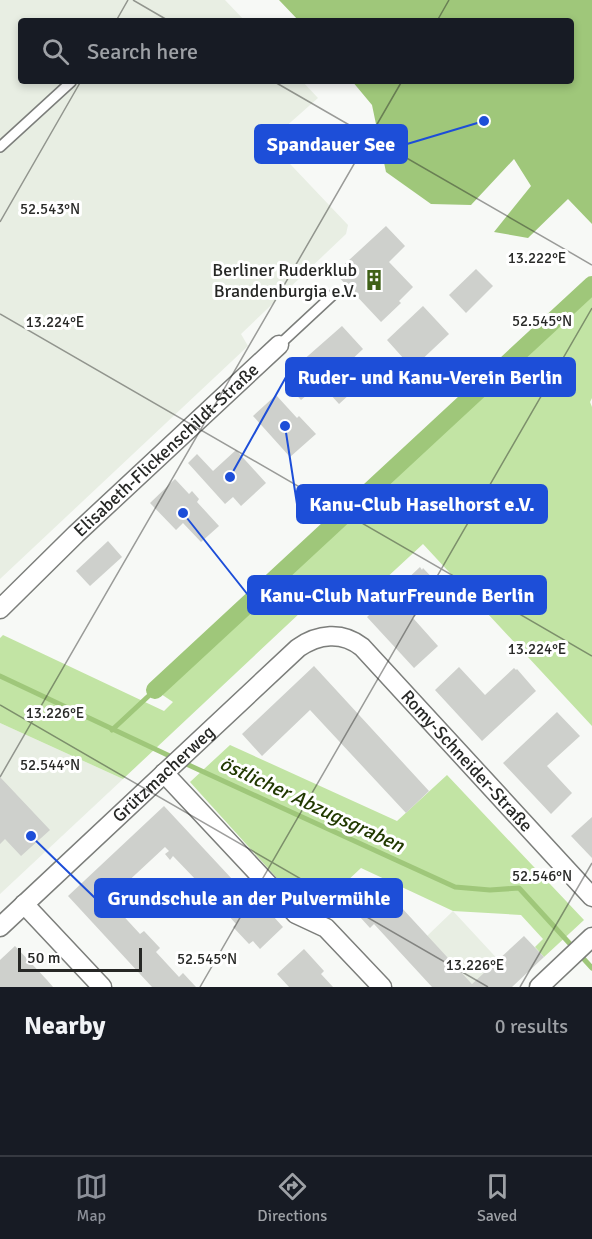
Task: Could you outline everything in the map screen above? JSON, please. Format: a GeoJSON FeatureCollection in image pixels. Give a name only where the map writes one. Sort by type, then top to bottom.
{"type":"FeatureCollection","features":[{"type":"Feature","properties":{"kind":"street","name":"Elisabeth-Flickenschildt-Straße"},"geometry":{"type":"LineString","coordinates":[[0,609],[85,526],[279,345]]}},
{"type":"Feature","properties":{"kind":"street","name":"Grützmacherweg"},"geometry":{"type":"LineString","coordinates":[[0,927],[298,648],[309,640],[321,636],[335,636]]}},
{"type":"Feature","properties":{"kind":"street","name":"Romy-Schneider-Straße"},"geometry":{"type":"LineString","coordinates":[[335,636],[354,640],[362,647],[592,897]]}},
{"type":"Feature","properties":{"kind":"street"},"geometry":{"type":"LineString","coordinates":[[169,769],[296,914],[326,928],[382,987]]}},
{"type":"Feature","properties":{"kind":"street"},"geometry":{"type":"LineString","coordinates":[[24,904],[102,987]]}},
{"type":"Feature","properties":{"kind":"street"},"geometry":{"type":"LineString","coordinates":[[539,987],[590,939]]}},
{"type":"Feature","properties":{"kind":"lane"},"geometry":{"type":"LineString","coordinates":[[0,147],[69,84]]}},
{"type":"Feature","properties":{"kind":"lane","name":"Elisabeth-Flickenschildt-Straße"},"geometry":{"type":"LineString","coordinates":[[279,345],[335,293]]}},
{"type":"Feature","properties":{"kind":"shaded area"},"geometry":{"type":"Polygon","coordinates":[[[0,0],[225,0],[242,18],[18,18],[18,84],[305,84],[318,98],[274,137],[274,147],[348,225],[346,234],[241,334],[248,346],[0,579],[0,0]]]}},
{"type":"Feature","properties":{"kind":"shaded area"},"geometry":{"type":"Polygon","coordinates":[[[279,0],[592,0],[592,224],[568,199],[528,238],[494,232],[531,186],[514,159],[471,205],[431,204],[386,172],[372,105],[354,84],[574,84],[574,18],[296,18],[279,0]]]}},
{"type":"Feature","properties":{"kind":"shaded area"},"geometry":{"type":"Polygon","coordinates":[[[592,285],[592,398],[590,402],[592,407],[592,726],[423,544],[356,606],[333,582],[123,779],[0,723],[0,638],[3,635],[164,711],[173,702],[155,690],[592,285]]]}},
{"type":"Feature","properties":{"kind":"shaded area"},"geometry":{"type":"Polygon","coordinates":[[[0,723],[123,779],[0,894],[0,723]]]}},
{"type":"Feature","properties":{"kind":"shaded area"},"geometry":{"type":"Polygon","coordinates":[[[230,745],[397,821],[447,775],[584,920],[544,957],[535,947],[543,939],[521,915],[453,911],[361,868],[313,913],[304,908],[190,782],[230,745]]]}},
{"type":"Feature","properties":{"kind":"shaded area"},"geometry":{"type":"Polygon","coordinates":[[[453,911],[518,981],[478,979],[472,984],[427,936],[453,911]]]}},
{"type":"Feature","properties":{"kind":"building","name":"Berliner Ruderklub Brandenburgia e.V."},"geometry":{"type":"Polygon","coordinates":[[[386,226],[405,246],[389,262],[413,287],[399,301],[401,303],[381,322],[335,273],[386,226]]]}},
{"type":"Feature","properties":{"kind":"building"},"geometry":{"type":"Polygon","coordinates":[[[476,269],[493,286],[466,313],[449,295],[476,269]]]}},
{"type":"Feature","properties":{"kind":"building"},"geometry":{"type":"Polygon","coordinates":[[[423,306],[449,334],[415,366],[406,357],[404,359],[387,340],[423,306]]]}},
{"type":"Feature","properties":{"kind":"building"},"geometry":{"type":"Polygon","coordinates":[[[342,326],[363,349],[346,365],[362,383],[339,404],[301,362],[342,326]]]}},
{"type":"Feature","properties":{"kind":"building"},"geometry":{"type":"Polygon","coordinates":[[[293,378],[307,395],[301,400],[286,384],[293,378]]]}},
{"type":"Feature","properties":{"kind":"building"},"geometry":{"type":"Polygon","coordinates":[[[276,395],[297,418],[299,416],[316,434],[290,457],[253,416],[276,395]]]}},
{"type":"Feature","properties":{"kind":"building"},"geometry":{"type":"Polygon","coordinates":[[[236,450],[266,483],[241,506],[233,497],[225,504],[188,463],[197,454],[213,471],[236,450]]]}},
{"type":"Feature","properties":{"kind":"building"},"geometry":{"type":"Polygon","coordinates":[[[175,479],[189,494],[192,491],[199,499],[197,502],[219,526],[201,542],[183,523],[176,530],[150,503],[175,479]]]}},
{"type":"Feature","properties":{"kind":"building"},"geometry":{"type":"Polygon","coordinates":[[[108,541],[122,557],[90,586],[76,571],[108,541]]]}},
{"type":"Feature","properties":{"kind":"building"},"geometry":{"type":"Polygon","coordinates":[[[420,567],[441,587],[442,591],[413,618],[438,646],[414,668],[367,617],[420,567]]]}},
{"type":"Feature","properties":{"kind":"building"},"geometry":{"type":"Polygon","coordinates":[[[314,666],[429,791],[406,813],[310,710],[262,756],[242,734],[314,666]]]}},
{"type":"Feature","properties":{"kind":"building"},"geometry":{"type":"Polygon","coordinates":[[[459,667],[485,695],[514,668],[536,691],[482,741],[435,690],[459,667]]]}},
{"type":"Feature","properties":{"kind":"building"},"geometry":{"type":"Polygon","coordinates":[[[557,712],[580,736],[547,766],[572,793],[551,814],[503,763],[557,712]]]}},
{"type":"Feature","properties":{"kind":"building"},"geometry":{"type":"Polygon","coordinates":[[[0,777],[50,830],[21,856],[5,839],[0,844],[0,777]]]}},
{"type":"Feature","properties":{"kind":"building"},"geometry":{"type":"Polygon","coordinates":[[[164,806],[260,909],[263,905],[283,927],[260,949],[253,941],[249,944],[233,927],[236,924],[213,898],[209,902],[193,885],[197,881],[173,856],[170,860],[165,854],[169,851],[165,847],[108,900],[112,904],[116,901],[120,906],[117,909],[140,934],[144,931],[160,948],[156,952],[179,977],[183,973],[196,987],[152,987],[68,896],[164,806]]]}},
{"type":"Feature","properties":{"kind":"building"},"geometry":{"type":"Polygon","coordinates":[[[592,817],[592,858],[571,836],[592,817]]]}},
{"type":"Feature","properties":{"kind":"building"},"geometry":{"type":"Polygon","coordinates":[[[377,881],[472,984],[524,936],[544,957],[512,987],[432,987],[374,924],[370,928],[350,906],[377,881]]]}},
{"type":"Feature","properties":{"kind":"building"},"geometry":{"type":"Polygon","coordinates":[[[15,946],[53,987],[0,987],[0,960],[15,946]]]}},
{"type":"Feature","properties":{"kind":"building"},"geometry":{"type":"Polygon","coordinates":[[[304,949],[324,971],[321,974],[333,987],[289,987],[277,974],[304,949]]]}},
{"type":"Feature","properties":{"kind":"waterway"},"geometry":{"type":"LineString","coordinates":[[155,690],[592,285]]}},
{"type":"Feature","properties":{"kind":"waterway","name":"östlicher Abzugsgraben"},"geometry":{"type":"LineString","coordinates":[[0,676],[174,758]]}},
{"type":"Feature","properties":{"kind":"waterway"},"geometry":{"type":"LineString","coordinates":[[112,730],[155,690]]}},
{"type":"Feature","properties":{"kind":"waterway","name":"östlicher Abzugsgraben"},"geometry":{"type":"LineString","coordinates":[[182,762],[455,887],[490,890],[519,888],[592,968]]}},
{"type":"Feature","properties":{"kind":"place","name":"Spandauer See"},"geometry":{"type":"Point","coordinates":[484,121]}},
{"type":"Feature","properties":{"kind":"place","name":"Berliner Ruderklub Brandenburgia e.V."},"geometry":{"type":"Point","coordinates":[374,280]}},
{"type":"Feature","properties":{"kind":"place","name":"Kanu-Club Haselhorst e.V."},"geometry":{"type":"Point","coordinates":[285,426]}},
{"type":"Feature","properties":{"kind":"place","name":"Ruder- und Kanu-Verein Berlin"},"geometry":{"type":"Point","coordinates":[230,477]}},
{"type":"Feature","properties":{"kind":"place","name":"Kanu-Club NaturFreunde Berlin"},"geometry":{"type":"Point","coordinates":[183,513]}},
{"type":"Feature","properties":{"kind":"place","name":"Grundschule an der Pulvermühle"},"geometry":{"type":"Point","coordinates":[31,836]}}]}
